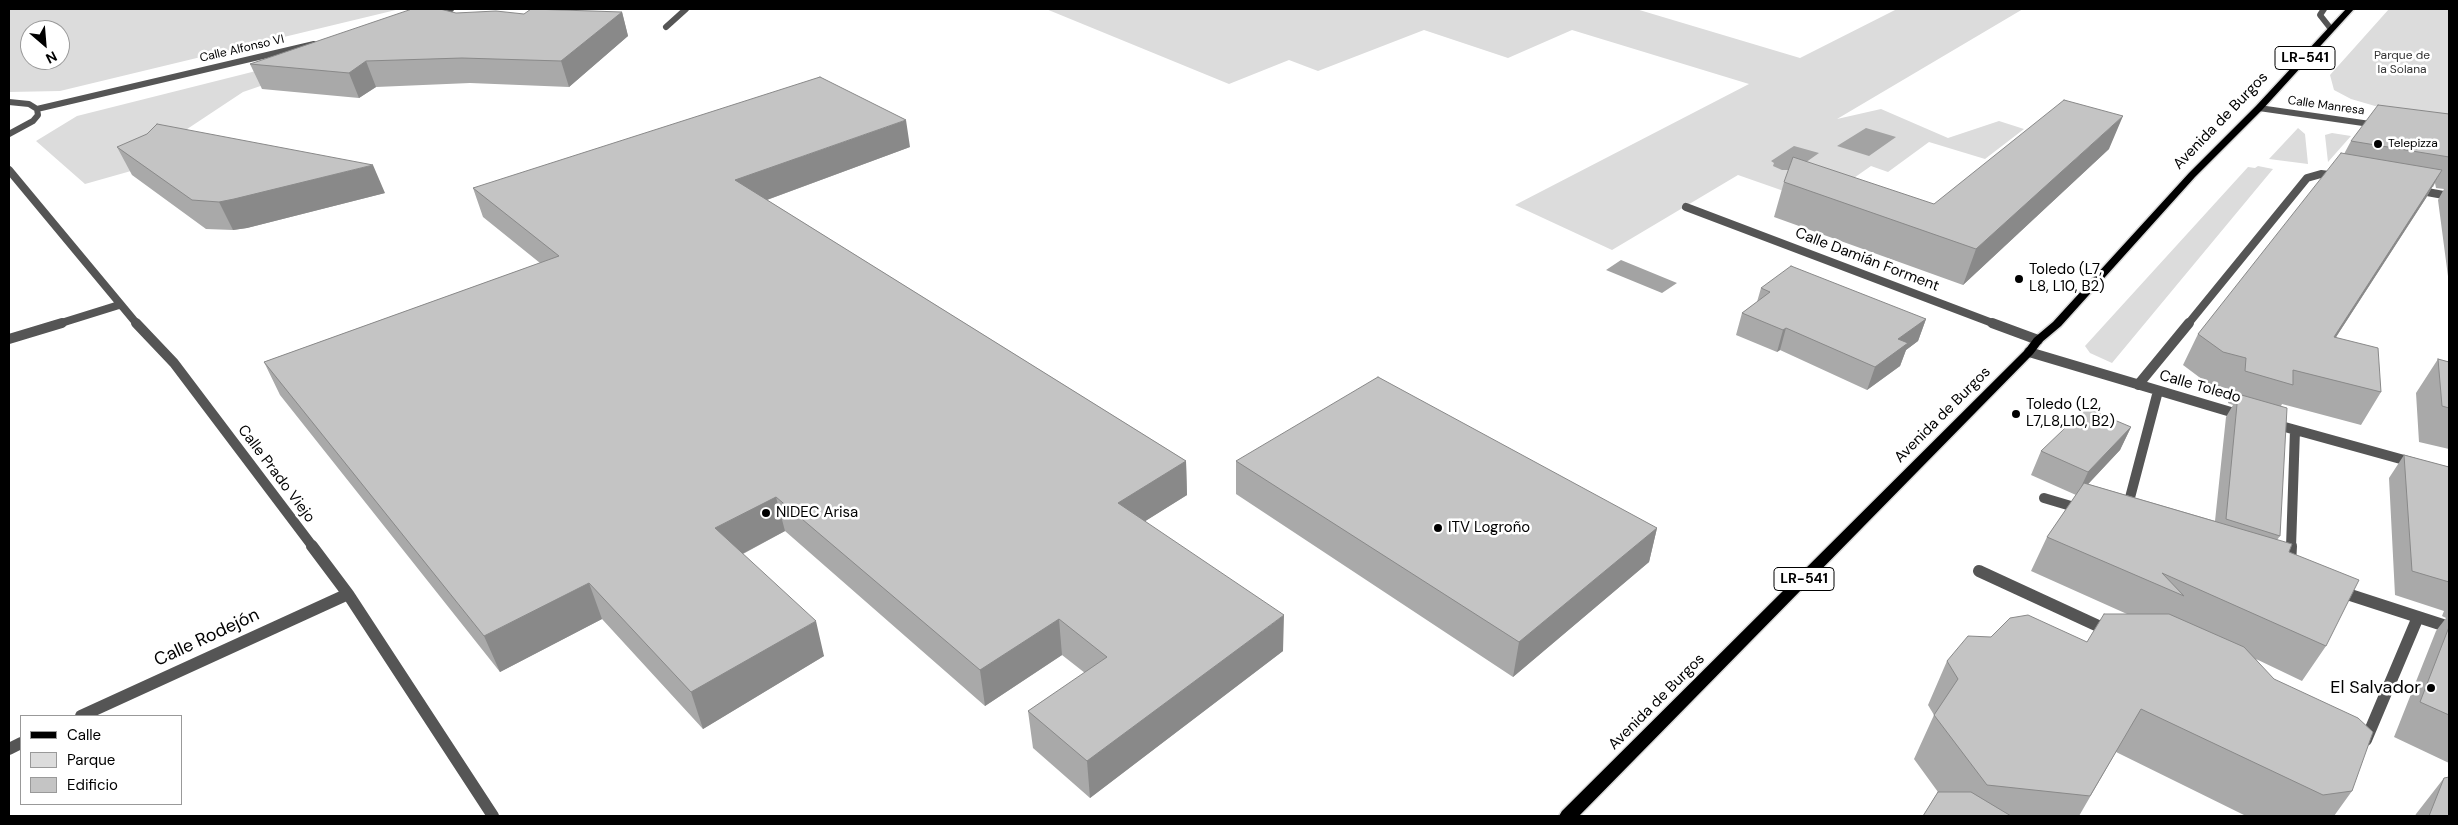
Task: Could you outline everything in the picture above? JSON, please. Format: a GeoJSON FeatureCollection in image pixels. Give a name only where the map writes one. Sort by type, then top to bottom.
{"type":"FeatureCollection","features":[{"type":"Feature","properties":{"kind":"main road","name":"Avenida de Burgos"},"geometry":{"type":"LineString","coordinates":[[1568,816],[2029,352],[2038,340],[2057,324],[2192,175],[2259,108],[2350,9]]}},
{"type":"Feature","properties":{"kind":"street"},"geometry":{"type":"LineString","coordinates":[[424,16],[452,9]]}},
{"type":"Feature","properties":{"kind":"street"},"geometry":{"type":"LineString","coordinates":[[666,27],[686,9]]}},
{"type":"Feature","properties":{"kind":"street"},"geometry":{"type":"LineString","coordinates":[[2324,9],[2320,15],[2331,29]]}},
{"type":"Feature","properties":{"kind":"street","name":"Calle Alfonso VI"},"geometry":{"type":"LineString","coordinates":[[37,109],[324,41]]}},
{"type":"Feature","properties":{"kind":"street"},"geometry":{"type":"LineString","coordinates":[[9,102],[29,104],[37,109],[38,114],[33,121],[9,134]]}},
{"type":"Feature","properties":{"kind":"street","name":"Calle Manresa"},"geometry":{"type":"LineString","coordinates":[[2259,108],[2384,126]]}},
{"type":"Feature","properties":{"kind":"street","name":"Calle Prado Viejo"},"geometry":{"type":"LineString","coordinates":[[9,170],[119,305],[174,363],[348,594],[493,816]]}},
{"type":"Feature","properties":{"kind":"street"},"geometry":{"type":"LineString","coordinates":[[2138,385],[2307,178],[2321,174],[2348,178]]}},
{"type":"Feature","properties":{"kind":"street"},"geometry":{"type":"LineString","coordinates":[[2403,188],[2449,196]]}},
{"type":"Feature","properties":{"kind":"street","name":"Calle Damián Forment"},"geometry":{"type":"LineString","coordinates":[[1686,207],[2038,340]]}},
{"type":"Feature","properties":{"kind":"street"},"geometry":{"type":"LineString","coordinates":[[9,339],[119,305]]}},
{"type":"Feature","properties":{"kind":"street","name":"Calle Toledo"},"geometry":{"type":"LineString","coordinates":[[2029,352],[2250,417]]}},
{"type":"Feature","properties":{"kind":"street"},"geometry":{"type":"LineString","coordinates":[[2123,523],[2158,391]]}},
{"type":"Feature","properties":{"kind":"street"},"geometry":{"type":"LineString","coordinates":[[2268,423],[2430,467]]}},
{"type":"Feature","properties":{"kind":"street"},"geometry":{"type":"LineString","coordinates":[[2285,574],[2295,430]]}},
{"type":"Feature","properties":{"kind":"street"},"geometry":{"type":"LineString","coordinates":[[2044,498],[2097,514]]}},
{"type":"Feature","properties":{"kind":"street"},"geometry":{"type":"LineString","coordinates":[[1979,571],[2121,636]]}},
{"type":"Feature","properties":{"kind":"street"},"geometry":{"type":"LineString","coordinates":[[2326,588],[2449,627]]}},
{"type":"Feature","properties":{"kind":"street","name":"Calle Rodejón"},"geometry":{"type":"LineString","coordinates":[[83,715],[348,594]]}},
{"type":"Feature","properties":{"kind":"street"},"geometry":{"type":"LineString","coordinates":[[2363,748],[2418,617]]}},
{"type":"Feature","properties":{"kind":"green space"},"geometry":{"type":"Polygon","coordinates":[[[9,9],[400,9],[60,91],[9,92],[9,9]]]}},
{"type":"Feature","properties":{"kind":"green space"},"geometry":{"type":"Polygon","coordinates":[[[1046,9],[1636,9],[1800,58],[1897,9],[2023,9],[1837,119],[1881,109],[1948,138],[1999,121],[2024,129],[1985,159],[1929,142],[1888,172],[1871,166],[1818,203],[1738,175],[1612,250],[1515,205],[1749,84],[1572,30],[1508,58],[1424,30],[1318,71],[1289,60],[1229,84],[1046,9]]]}},
{"type":"Feature","properties":{"kind":"green space","name":"Parque de la Solana"},"geometry":{"type":"Polygon","coordinates":[[[2389,9],[2449,9],[2449,117],[2375,106],[2351,99],[2334,90],[2330,75],[2389,9]]]}},
{"type":"Feature","properties":{"kind":"green space"},"geometry":{"type":"Polygon","coordinates":[[[435,26],[243,92],[166,143],[138,169],[85,184],[36,141],[77,116],[435,26]]]}},
{"type":"Feature","properties":{"kind":"green space"},"geometry":{"type":"Polygon","coordinates":[[[2298,128],[2305,134],[2308,164],[2269,159],[2298,128]]]}},
{"type":"Feature","properties":{"kind":"green space"},"geometry":{"type":"Polygon","coordinates":[[[2332,133],[2351,136],[2328,162],[2325,135],[2332,133]]]}},
{"type":"Feature","properties":{"kind":"green space"},"geometry":{"type":"Polygon","coordinates":[[[2258,166],[2273,169],[2112,363],[2090,353],[2085,346],[2248,167],[2255,168],[2258,166]]]}},
{"type":"Feature","properties":{"kind":"shaded area"},"geometry":{"type":"Polygon","coordinates":[[[1866,128],[1896,137],[1869,156],[1837,146],[1866,128]]]}},
{"type":"Feature","properties":{"kind":"shaded area"},"geometry":{"type":"Polygon","coordinates":[[[1794,146],[1819,153],[1795,170],[1782,170],[1773,166],[1774,163],[1771,161],[1794,146]]]}},
{"type":"Feature","properties":{"kind":"shaded area"},"geometry":{"type":"Polygon","coordinates":[[[1621,260],[1677,283],[1662,293],[1606,270],[1621,260]]]}},
{"type":"Feature","properties":{"kind":"building"},"geometry":{"type":"Polygon","coordinates":[[[412,9],[440,9],[456,13],[496,11],[524,14],[531,9],[622,12],[561,61],[462,58],[366,61],[349,73],[250,64],[412,9]]]}},
{"type":"Feature","properties":{"kind":"building","name":"NIDEC Arisa"},"geometry":{"type":"Polygon","coordinates":[[[820,77],[906,120],[735,180],[1186,461],[1118,503],[1284,615],[1087,761],[1028,711],[1107,657],[1059,619],[980,670],[776,497],[715,528],[816,621],[691,692],[589,583],[484,636],[264,362],[559,256],[473,188],[820,77]]]}},
{"type":"Feature","properties":{"kind":"building"},"geometry":{"type":"Polygon","coordinates":[[[2064,100],[2123,116],[1976,249],[1784,182],[1793,157],[1934,204],[2064,100]]]}},
{"type":"Feature","properties":{"kind":"building"},"geometry":{"type":"Polygon","coordinates":[[[2378,105],[2449,114],[2449,157],[2351,141],[2378,105]]]}},
{"type":"Feature","properties":{"kind":"building"},"geometry":{"type":"Polygon","coordinates":[[[157,124],[373,165],[219,202],[192,200],[117,147],[147,134],[157,124]]]}},
{"type":"Feature","properties":{"kind":"building"},"geometry":{"type":"Polygon","coordinates":[[[2341,153],[2442,170],[2334,337],[2378,348],[2381,392],[2293,370],[2293,385],[2245,371],[2246,358],[2223,352],[2198,334],[2341,153]]]}},
{"type":"Feature","properties":{"kind":"building"},"geometry":{"type":"Polygon","coordinates":[[[1791,266],[1926,319],[1898,339],[1908,343],[1875,367],[1786,328],[1783,330],[1742,313],[1770,292],[1761,288],[1791,266]]]}},
{"type":"Feature","properties":{"kind":"building"},"geometry":{"type":"Polygon","coordinates":[[[2438,359],[2449,362],[2449,408],[2442,406],[2438,359]]]}},
{"type":"Feature","properties":{"kind":"building","name":"ITV Logroño"},"geometry":{"type":"Polygon","coordinates":[[[1378,377],[1657,528],[1519,642],[1236,461],[1378,377]]]}},
{"type":"Feature","properties":{"kind":"building"},"geometry":{"type":"Polygon","coordinates":[[[2238,394],[2287,408],[2280,536],[2226,519],[2238,394]]]}},
{"type":"Feature","properties":{"kind":"building"},"geometry":{"type":"Polygon","coordinates":[[[2086,408],[2131,427],[2088,472],[2041,451],[2086,408]]]}},
{"type":"Feature","properties":{"kind":"building"},"geometry":{"type":"Polygon","coordinates":[[[2404,455],[2449,467],[2449,582],[2412,571],[2404,455]]]}},
{"type":"Feature","properties":{"kind":"building"},"geometry":{"type":"Polygon","coordinates":[[[2084,483],[2292,544],[2289,552],[2359,580],[2326,646],[2162,573],[2184,596],[2047,537],[2084,483]]]}},
{"type":"Feature","properties":{"kind":"building"},"geometry":{"type":"Polygon","coordinates":[[[2104,614],[2169,614],[2244,647],[2274,679],[2358,718],[2373,732],[2352,791],[2323,795],[2141,709],[2090,796],[1987,785],[1934,715],[1958,679],[1947,661],[1968,636],[1991,637],[2010,618],[2028,615],[2087,642],[2104,614]]]}},
{"type":"Feature","properties":{"kind":"building"},"geometry":{"type":"Polygon","coordinates":[[[2449,627],[2449,715],[2420,702],[2449,627]]]}},
{"type":"Feature","properties":{"kind":"building"},"geometry":{"type":"Polygon","coordinates":[[[2449,777],[2449,816],[2429,816],[2444,778],[2449,777]]]}},
{"type":"Feature","properties":{"kind":"building"},"geometry":{"type":"Polygon","coordinates":[[[1938,792],[1971,792],[2011,816],[1923,816],[1938,792]]]}},
{"type":"Feature","properties":{"kind":"place","name":"Telepizza"},"geometry":{"type":"Point","coordinates":[2378,144]}},
{"type":"Feature","properties":{"kind":"place","name":"Toledo (L7, L8, L10, B2)"},"geometry":{"type":"Point","coordinates":[2019,279]}},
{"type":"Feature","properties":{"kind":"place","name":"Toledo (L2, L7,L8,L10, B2)"},"geometry":{"type":"Point","coordinates":[2016,414]}},
{"type":"Feature","properties":{"kind":"place","name":"NIDEC Arisa"},"geometry":{"type":"Point","coordinates":[766,513]}},
{"type":"Feature","properties":{"kind":"place","name":"ITV Logroño"},"geometry":{"type":"Point","coordinates":[1438,528]}},
{"type":"Feature","properties":{"kind":"place","name":"El Salvador"},"geometry":{"type":"Point","coordinates":[2431,688]}}]}
